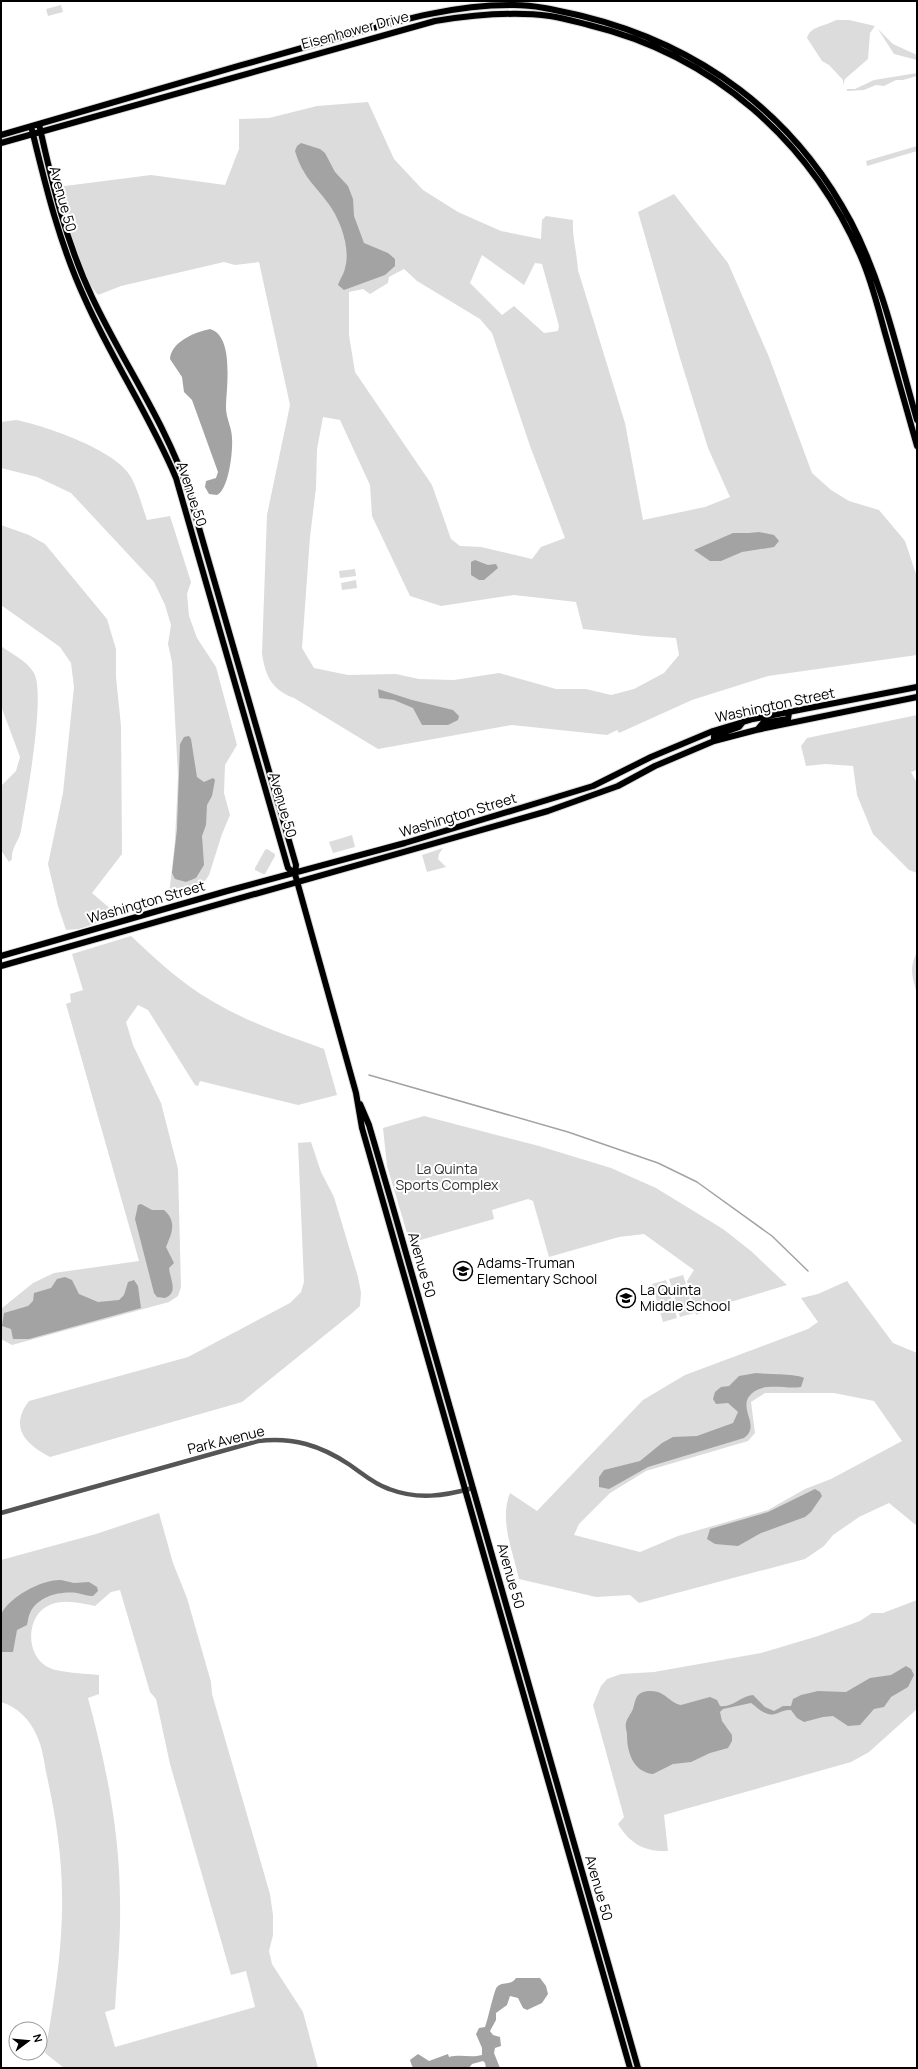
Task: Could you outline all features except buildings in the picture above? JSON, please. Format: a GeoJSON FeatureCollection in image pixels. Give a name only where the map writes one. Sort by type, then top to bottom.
{"type":"FeatureCollection","features":[{"type":"Feature","properties":{"kind":"main road","name":"Eisenhower Drive"},"geometry":{"type":"LineString","coordinates":[[1,135],[237,66],[429,13],[515,4],[552,9],[601,21],[648,37],[678,51],[716,72],[767,110],[816,164],[842,204],[867,255],[884,306],[917,420]]}},
{"type":"Feature","properties":{"kind":"main road","name":"Eisenhower Drive"},"geometry":{"type":"LineString","coordinates":[[1,143],[428,23],[456,18],[519,14],[552,16],[614,31],[639,39],[706,74],[734,93],[768,122],[790,144],[819,181],[836,206],[862,258],[872,287],[917,446]]}},
{"type":"Feature","properties":{"kind":"main road","name":"Avenue 50"},"geometry":{"type":"LineString","coordinates":[[39,124],[53,185],[77,262],[103,320],[172,449],[189,493],[296,865],[295,874],[356,1093],[362,1128],[630,2068]]}},
{"type":"Feature","properties":{"kind":"main road","name":"Avenue 50"},"geometry":{"type":"LineString","coordinates":[[31,126],[54,214],[70,264],[92,316],[144,410],[161,443],[176,478],[288,868],[295,874]]}},
{"type":"Feature","properties":{"kind":"main road"},"geometry":{"type":"LineString","coordinates":[[144,410],[150,406]]}},
{"type":"Feature","properties":{"kind":"main road","name":"Washington Street"},"geometry":{"type":"LineString","coordinates":[[1,956],[405,843],[593,786],[651,757],[713,731],[743,722],[917,687]]}},
{"type":"Feature","properties":{"kind":"main road","name":"Washington Street"},"geometry":{"type":"LineString","coordinates":[[1,966],[548,811],[618,786],[655,766],[714,741],[758,729],[917,697]]}},
{"type":"Feature","properties":{"kind":"main road"},"geometry":{"type":"LineString","coordinates":[[758,729],[764,723],[788,719],[789,713]]}},
{"type":"Feature","properties":{"kind":"main road"},"geometry":{"type":"LineString","coordinates":[[714,741],[714,736],[739,727],[743,722]]}},
{"type":"Feature","properties":{"kind":"main road","name":"Avenue 50"},"geometry":{"type":"LineString","coordinates":[[356,1093],[369,1126],[638,2068]]}},
{"type":"Feature","properties":{"kind":"main road"},"geometry":{"type":"LineString","coordinates":[[603,1972],[620,2021],[622,2024],[626,2025]]}},
{"type":"Feature","properties":{"kind":"street"},"geometry":{"type":"LineString","coordinates":[[768,122],[776,125],[794,143],[800,145]]}},
{"type":"Feature","properties":{"kind":"street","name":"Park Avenue"},"geometry":{"type":"LineString","coordinates":[[1,1513],[250,1443],[273,1439],[292,1440],[324,1449],[350,1465],[372,1482],[389,1490],[410,1495],[446,1496],[473,1488]]}},
{"type":"Feature","properties":{"kind":"green space"},"geometry":{"type":"Polygon","coordinates":[[[61,5],[63,12],[48,16],[46,9],[61,5]]]}},
{"type":"Feature","properties":{"kind":"green space"},"geometry":{"type":"Polygon","coordinates":[[[836,20],[849,20],[875,26],[870,33],[868,59],[845,79],[843,85],[843,80],[829,65],[822,61],[807,38],[811,31],[836,20]]]}},
{"type":"Feature","properties":{"kind":"green space"},"geometry":{"type":"Polygon","coordinates":[[[878,29],[893,44],[917,55],[917,60],[894,54],[878,29]]]}},
{"type":"Feature","properties":{"kind":"green space"},"geometry":{"type":"Polygon","coordinates":[[[917,73],[917,76],[903,80],[896,80],[884,86],[876,85],[864,90],[847,91],[847,89],[855,89],[874,80],[917,73]]]}},
{"type":"Feature","properties":{"kind":"green space"},"geometry":{"type":"Polygon","coordinates":[[[368,102],[394,159],[423,190],[458,212],[501,231],[541,239],[542,220],[546,216],[573,220],[573,233],[578,270],[625,423],[643,520],[705,507],[730,497],[708,448],[680,358],[638,212],[674,194],[728,263],[769,357],[812,473],[831,490],[849,501],[879,510],[905,541],[917,577],[917,655],[768,676],[692,700],[619,733],[617,730],[607,735],[512,725],[378,749],[280,691],[271,681],[265,669],[262,653],[267,515],[290,405],[259,262],[235,265],[224,262],[121,286],[98,295],[84,273],[78,259],[57,187],[151,175],[225,185],[239,149],[239,119],[269,118],[317,106],[368,102]],[[482,255],[470,283],[502,315],[514,306],[544,333],[558,331],[559,326],[542,264],[535,263],[524,285],[482,255]],[[404,269],[389,277],[388,283],[370,294],[363,289],[349,292],[349,335],[355,372],[432,485],[451,539],[460,546],[481,547],[532,559],[541,547],[565,538],[530,446],[492,333],[480,319],[417,281],[404,269]],[[323,417],[317,449],[316,488],[310,537],[302,648],[314,668],[348,675],[396,674],[419,679],[454,680],[499,673],[556,689],[586,689],[611,695],[634,689],[664,673],[679,655],[676,638],[583,629],[576,602],[514,595],[441,606],[410,596],[372,516],[370,485],[340,420],[323,417]]]}},
{"type":"Feature","properties":{"kind":"green space"},"geometry":{"type":"Polygon","coordinates":[[[917,146],[917,151],[867,166],[866,161],[917,146]]]}},
{"type":"Feature","properties":{"kind":"green space"},"geometry":{"type":"Polygon","coordinates":[[[16,420],[62,434],[96,449],[111,458],[123,467],[131,477],[147,520],[170,516],[191,582],[187,594],[189,616],[197,638],[216,667],[237,745],[225,765],[224,793],[230,815],[222,834],[209,875],[201,887],[169,895],[175,841],[178,776],[172,662],[168,644],[171,625],[165,605],[154,582],[71,493],[37,477],[1,468],[1,422],[16,420]]]}},
{"type":"Feature","properties":{"kind":"green space"},"geometry":{"type":"Polygon","coordinates":[[[1,525],[29,535],[45,544],[107,619],[116,649],[116,677],[121,726],[122,854],[92,893],[119,916],[79,929],[66,930],[58,906],[48,864],[63,793],[74,687],[71,663],[60,647],[1,605],[1,525]]]}},
{"type":"Feature","properties":{"kind":"green space"},"geometry":{"type":"Polygon","coordinates":[[[355,569],[356,576],[340,578],[339,571],[355,569]]]}},
{"type":"Feature","properties":{"kind":"green space"},"geometry":{"type":"Polygon","coordinates":[[[356,580],[357,588],[342,590],[341,583],[356,580]]]}},
{"type":"Feature","properties":{"kind":"green space"},"geometry":{"type":"Polygon","coordinates":[[[1,646],[19,658],[34,673],[37,685],[38,703],[34,749],[21,831],[13,851],[12,859],[9,862],[1,850],[1,786],[16,771],[20,757],[1,706],[1,646]]]}},
{"type":"Feature","properties":{"kind":"green space"},"geometry":{"type":"Polygon","coordinates":[[[917,715],[917,770],[911,772],[917,783],[917,873],[909,870],[873,834],[857,795],[853,766],[825,764],[806,766],[801,746],[807,738],[917,715]]]}},
{"type":"Feature","properties":{"kind":"green space"},"geometry":{"type":"Polygon","coordinates":[[[352,835],[355,847],[333,853],[329,842],[352,835]]]}},
{"type":"Feature","properties":{"kind":"green space"},"geometry":{"type":"Polygon","coordinates":[[[443,848],[438,859],[446,867],[427,872],[422,855],[443,848]]]}},
{"type":"Feature","properties":{"kind":"green space"},"geometry":{"type":"Polygon","coordinates":[[[267,849],[275,854],[275,856],[265,874],[263,874],[255,870],[255,868],[267,849]]]}},
{"type":"Feature","properties":{"kind":"green space"},"geometry":{"type":"Polygon","coordinates":[[[131,936],[180,979],[225,1009],[253,1022],[324,1049],[337,1095],[298,1105],[200,1081],[198,1086],[195,1085],[148,1010],[138,1005],[126,1022],[133,1045],[161,1103],[178,1169],[181,1287],[178,1296],[169,1302],[12,1345],[1,1339],[1,1309],[33,1283],[54,1273],[139,1261],[66,1004],[71,1002],[70,994],[83,990],[72,954],[131,936]]]}},
{"type":"Feature","properties":{"kind":"green space"},"geometry":{"type":"Polygon","coordinates":[[[917,952],[917,994],[912,968],[917,952]]]}},
{"type":"Feature","properties":{"kind":"green space","name":"La Quinta Sports Complex"},"geometry":{"type":"Polygon","coordinates":[[[424,1116],[539,1146],[611,1168],[656,1188],[723,1229],[751,1251],[787,1285],[707,1309],[696,1315],[687,1281],[694,1270],[644,1234],[619,1237],[549,1257],[533,1201],[528,1199],[492,1210],[494,1219],[410,1243],[387,1166],[383,1128],[424,1116]]]}},
{"type":"Feature","properties":{"kind":"green space"},"geometry":{"type":"Polygon","coordinates":[[[311,1142],[321,1172],[334,1197],[358,1277],[361,1293],[360,1306],[242,1402],[50,1457],[33,1446],[27,1440],[20,1427],[20,1419],[23,1410],[29,1401],[188,1357],[290,1303],[301,1292],[304,1282],[298,1143],[311,1142]]]}},
{"type":"Feature","properties":{"kind":"green space"},"geometry":{"type":"Polygon","coordinates":[[[683,1275],[686,1284],[672,1288],[669,1279],[683,1275]]]}},
{"type":"Feature","properties":{"kind":"green space"},"geometry":{"type":"Polygon","coordinates":[[[666,1280],[677,1318],[663,1322],[652,1284],[666,1280]]]}},
{"type":"Feature","properties":{"kind":"green space"},"geometry":{"type":"Polygon","coordinates":[[[847,1281],[893,1343],[917,1353],[917,1526],[889,1503],[859,1517],[833,1535],[824,1546],[805,1559],[639,1603],[630,1595],[596,1597],[519,1579],[506,1525],[507,1503],[510,1493],[537,1511],[643,1400],[685,1375],[808,1329],[818,1322],[801,1298],[818,1294],[847,1281]],[[765,1393],[751,1402],[755,1433],[748,1441],[646,1471],[610,1493],[579,1524],[574,1535],[640,1552],[678,1536],[768,1510],[805,1489],[831,1479],[902,1441],[874,1401],[834,1393],[765,1393]]]}},
{"type":"Feature","properties":{"kind":"green space"},"geometry":{"type":"Polygon","coordinates":[[[686,1285],[694,1313],[680,1317],[672,1289],[686,1285]]]}},
{"type":"Feature","properties":{"kind":"green space"},"geometry":{"type":"Polygon","coordinates":[[[159,1513],[173,1563],[187,1598],[211,1682],[212,1694],[270,1894],[273,1915],[273,1935],[269,1951],[272,1964],[303,2012],[318,2068],[64,2068],[48,2055],[48,2035],[55,1994],[61,1935],[61,1864],[52,1802],[39,1740],[31,1725],[23,1715],[13,1707],[1,1702],[1,1560],[96,1534],[159,1513]],[[120,1590],[111,1592],[95,1606],[74,1602],[57,1603],[43,1609],[37,1616],[31,1635],[32,1645],[36,1655],[42,1662],[50,1668],[59,1671],[99,1675],[99,1694],[88,1698],[106,1773],[118,1850],[120,1915],[115,2009],[105,2012],[115,2047],[255,2007],[246,1971],[231,1975],[170,1764],[156,1699],[150,1692],[120,1590]]]}},
{"type":"Feature","properties":{"kind":"green space"},"geometry":{"type":"Polygon","coordinates":[[[917,1600],[917,1709],[869,1752],[851,1762],[664,1815],[668,1851],[645,1848],[633,1842],[623,1831],[618,1824],[624,1817],[593,1705],[601,1686],[607,1679],[621,1674],[654,1672],[761,1653],[818,1636],[860,1621],[872,1613],[883,1613],[917,1600]]]}},
{"type":"Feature","properties":{"kind":"shaded area"},"geometry":{"type":"Polygon","coordinates":[[[301,143],[320,149],[325,153],[335,172],[348,186],[353,199],[354,216],[364,243],[388,253],[395,259],[395,266],[385,275],[344,290],[338,285],[344,272],[347,252],[343,234],[337,217],[301,167],[295,151],[297,146],[301,143]]]}},
{"type":"Feature","properties":{"kind":"shaded area"},"geometry":{"type":"Polygon","coordinates":[[[210,329],[218,334],[223,342],[226,352],[228,377],[226,412],[232,438],[231,460],[227,478],[225,485],[217,495],[209,494],[205,487],[206,481],[216,478],[218,472],[192,400],[184,392],[182,377],[170,359],[171,353],[179,343],[191,335],[210,329]]]}},
{"type":"Feature","properties":{"kind":"shaded area"},"geometry":{"type":"Polygon","coordinates":[[[759,532],[774,535],[779,541],[774,547],[742,552],[721,561],[710,561],[694,550],[733,533],[759,532]]]}},
{"type":"Feature","properties":{"kind":"shaded area"},"geometry":{"type":"Polygon","coordinates":[[[475,560],[488,565],[496,564],[498,568],[484,580],[479,580],[471,575],[471,562],[475,560]]]}},
{"type":"Feature","properties":{"kind":"shaded area"},"geometry":{"type":"Polygon","coordinates":[[[378,689],[412,700],[453,710],[459,716],[458,720],[448,725],[422,725],[413,708],[394,700],[379,698],[378,689]]]}},
{"type":"Feature","properties":{"kind":"shaded area"},"geometry":{"type":"Polygon","coordinates":[[[189,736],[191,739],[197,777],[204,782],[213,778],[215,780],[212,796],[207,805],[206,825],[202,836],[204,865],[196,878],[186,882],[175,879],[172,873],[177,829],[180,744],[184,737],[189,736]]]}},
{"type":"Feature","properties":{"kind":"shaded area"},"geometry":{"type":"Polygon","coordinates":[[[141,1204],[152,1210],[164,1210],[171,1219],[172,1228],[166,1247],[174,1263],[169,1268],[173,1289],[172,1292],[165,1298],[157,1297],[154,1293],[135,1219],[138,1205],[141,1204]]]}},
{"type":"Feature","properties":{"kind":"shaded area"},"geometry":{"type":"Polygon","coordinates":[[[65,1277],[72,1280],[79,1294],[98,1302],[119,1300],[124,1295],[128,1282],[134,1280],[138,1286],[141,1308],[29,1339],[13,1339],[11,1329],[2,1326],[4,1313],[28,1306],[33,1301],[34,1293],[51,1288],[57,1279],[65,1277]]]}},
{"type":"Feature","properties":{"kind":"shaded area"},"geometry":{"type":"Polygon","coordinates":[[[756,1373],[789,1375],[804,1378],[801,1387],[765,1387],[753,1392],[746,1403],[750,1429],[744,1438],[648,1467],[609,1489],[599,1487],[599,1477],[604,1470],[640,1461],[662,1443],[673,1437],[697,1436],[733,1423],[738,1412],[728,1403],[716,1404],[713,1399],[715,1392],[721,1387],[729,1386],[739,1376],[756,1373]]]}},
{"type":"Feature","properties":{"kind":"shaded area"},"geometry":{"type":"Polygon","coordinates":[[[815,1489],[820,1492],[822,1496],[811,1512],[805,1517],[761,1533],[738,1546],[715,1544],[707,1539],[710,1529],[768,1512],[815,1489]]]}},
{"type":"Feature","properties":{"kind":"shaded area"},"geometry":{"type":"Polygon","coordinates":[[[54,1580],[74,1583],[89,1582],[97,1587],[98,1591],[93,1596],[77,1593],[57,1594],[38,1602],[29,1614],[27,1625],[17,1630],[13,1652],[1,1652],[1,1615],[5,1608],[27,1590],[54,1580]]]}},
{"type":"Feature","properties":{"kind":"shaded area"},"geometry":{"type":"Polygon","coordinates":[[[906,1666],[911,1669],[914,1675],[908,1687],[891,1697],[884,1707],[874,1709],[860,1725],[848,1726],[833,1716],[804,1722],[797,1718],[791,1710],[772,1715],[762,1712],[751,1703],[723,1709],[720,1712],[722,1721],[732,1735],[732,1741],[728,1748],[710,1753],[691,1762],[673,1764],[653,1774],[640,1769],[636,1765],[632,1760],[628,1748],[626,1726],[627,1719],[633,1709],[637,1697],[644,1692],[659,1692],[681,1705],[710,1697],[717,1700],[720,1706],[725,1706],[733,1704],[744,1697],[753,1695],[765,1707],[774,1711],[783,1706],[791,1706],[793,1699],[801,1695],[818,1691],[846,1692],[870,1678],[891,1675],[906,1666]]]}},
{"type":"Feature","properties":{"kind":"shaded area"},"geometry":{"type":"Polygon","coordinates":[[[516,1978],[540,1978],[546,1986],[548,1994],[542,2003],[527,2010],[523,2008],[518,1998],[510,1996],[507,2005],[496,2013],[496,2020],[490,2031],[493,2035],[500,2037],[501,2046],[495,2048],[494,2053],[500,2068],[486,2068],[483,2061],[472,2064],[469,2068],[414,2068],[412,2066],[410,2060],[418,2054],[429,2061],[448,2054],[449,2057],[482,2055],[482,2048],[476,2034],[479,2028],[485,2027],[497,1987],[502,1984],[512,1982],[516,1978]]]}},
{"type":"Feature","properties":{"kind":"waterway"},"geometry":{"type":"LineString","coordinates":[[369,1075],[568,1132],[658,1163],[697,1182],[772,1236],[808,1271]]}},
{"type":"Feature","properties":{"kind":"place","name":"Adams-Truman Elementary School"},"geometry":{"type":"Point","coordinates":[463,1271]}},
{"type":"Feature","properties":{"kind":"place","name":"La Quinta Middle School"},"geometry":{"type":"Point","coordinates":[626,1298]}}]}
